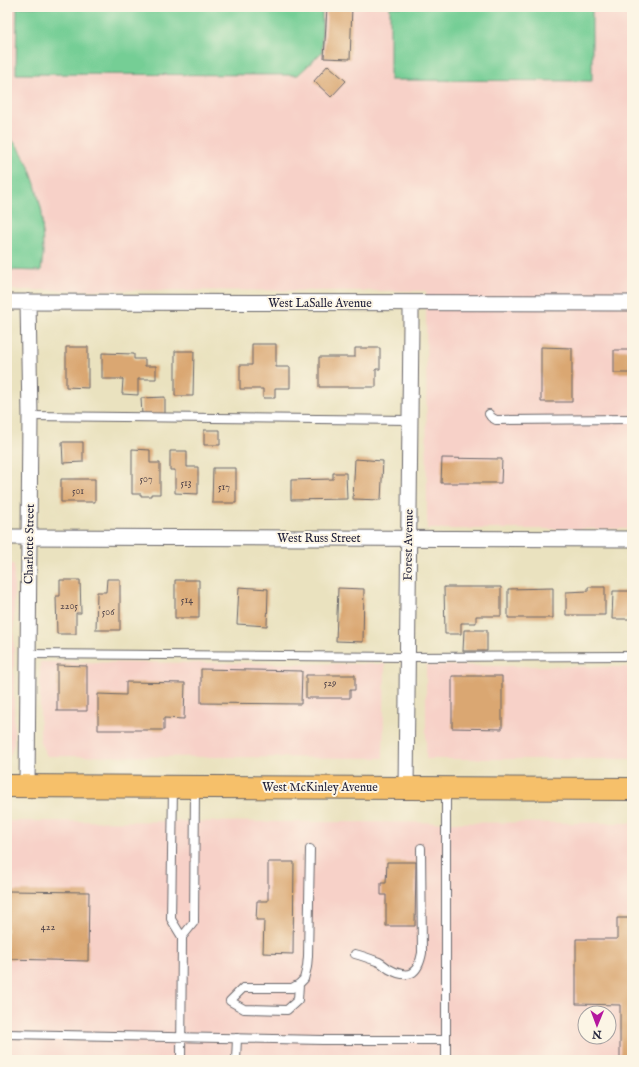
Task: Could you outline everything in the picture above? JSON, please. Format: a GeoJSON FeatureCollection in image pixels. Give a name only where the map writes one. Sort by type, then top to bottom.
{"type":"FeatureCollection","features":[{"type":"Feature","properties":{"kind":"main road","name":"West McKinley Avenue"},"geometry":{"type":"LineString","coordinates":[[17,786],[632,789]]}},
{"type":"Feature","properties":{"kind":"street","name":"West LaSalle Avenue"},"geometry":{"type":"LineString","coordinates":[[7,302],[632,303]]}},
{"type":"Feature","properties":{"kind":"street","name":"Charlotte Street"},"geometry":{"type":"LineString","coordinates":[[17,786],[28,654],[30,416],[28,302]]}},
{"type":"Feature","properties":{"kind":"street","name":"Forest Avenue"},"geometry":{"type":"LineString","coordinates":[[406,788],[411,303]]}},
{"type":"Feature","properties":{"kind":"street","name":"West Russ Street"},"geometry":{"type":"LineString","coordinates":[[7,537],[632,539]]}},
{"type":"Feature","properties":{"kind":"lane"},"geometry":{"type":"LineString","coordinates":[[489,414],[496,420],[632,419]]}},
{"type":"Feature","properties":{"kind":"lane"},"geometry":{"type":"LineString","coordinates":[[30,416],[410,420]]}},
{"type":"Feature","properties":{"kind":"lane"},"geometry":{"type":"LineString","coordinates":[[28,654],[407,657],[632,656]]}},
{"type":"Feature","properties":{"kind":"lane"},"geometry":{"type":"LineString","coordinates":[[173,787],[171,919],[182,937],[181,1060]]}},
{"type":"Feature","properties":{"kind":"lane"},"geometry":{"type":"LineString","coordinates":[[182,937],[194,922],[195,787]]}},
{"type":"Feature","properties":{"kind":"lane"},"geometry":{"type":"LineString","coordinates":[[446,788],[446,1060]]}},
{"type":"Feature","properties":{"kind":"lane"},"geometry":{"type":"LineString","coordinates":[[355,954],[379,962],[404,975],[415,971],[420,964],[422,953],[421,848]]}},
{"type":"Feature","properties":{"kind":"lane"},"geometry":{"type":"LineString","coordinates":[[300,984],[298,1000],[287,1010],[244,1009],[230,1001],[243,988],[292,988],[300,984],[304,979],[308,956],[310,849]]}},
{"type":"Feature","properties":{"kind":"lane"},"geometry":{"type":"LineString","coordinates":[[7,1034],[324,1040],[446,1040]]}},
{"type":"Feature","properties":{"kind":"lane"},"geometry":{"type":"LineString","coordinates":[[236,1038],[236,1060]]}},
{"type":"Feature","properties":{"kind":"shaded area"},"geometry":{"type":"Polygon","coordinates":[[[7,7],[632,7],[632,529],[427,529],[426,291],[7,290],[7,7]]]}},
{"type":"Feature","properties":{"kind":"shaded area"},"geometry":{"type":"Polygon","coordinates":[[[7,564],[14,564],[14,743],[10,756],[7,756],[7,564]]]}},
{"type":"Feature","properties":{"kind":"shaded area"},"geometry":{"type":"Polygon","coordinates":[[[40,662],[385,664],[383,758],[47,756],[40,743],[40,662]]]}},
{"type":"Feature","properties":{"kind":"shaded area"},"geometry":{"type":"Polygon","coordinates":[[[426,665],[632,667],[632,759],[426,759],[426,665]]]}},
{"type":"Feature","properties":{"kind":"shaded area"},"geometry":{"type":"Polygon","coordinates":[[[7,821],[632,823],[632,1060],[7,1060],[7,821]]]}},
{"type":"Feature","properties":{"kind":"green space"},"geometry":{"type":"Polygon","coordinates":[[[17,7],[322,7],[322,52],[298,75],[16,74],[17,7]]]}},
{"type":"Feature","properties":{"kind":"green space"},"geometry":{"type":"Polygon","coordinates":[[[390,7],[592,7],[592,81],[390,80],[390,7]]]}},
{"type":"Feature","properties":{"kind":"green space"},"geometry":{"type":"Polygon","coordinates":[[[7,134],[19,148],[28,164],[42,212],[43,255],[41,271],[7,270],[7,134]]]}},
{"type":"Feature","properties":{"kind":"building"},"geometry":{"type":"Polygon","coordinates":[[[327,7],[352,7],[350,59],[324,58],[327,7]]]}},
{"type":"Feature","properties":{"kind":"building"},"geometry":{"type":"Polygon","coordinates":[[[328,65],[346,81],[331,97],[314,81],[328,65]]]}},
{"type":"Feature","properties":{"kind":"building"},"geometry":{"type":"Polygon","coordinates":[[[252,344],[276,344],[276,367],[290,367],[290,388],[275,388],[275,398],[263,398],[263,389],[240,389],[240,365],[252,365],[252,344]]]}},
{"type":"Feature","properties":{"kind":"building"},"geometry":{"type":"Polygon","coordinates":[[[66,347],[88,347],[88,388],[66,387],[66,347]]]}},
{"type":"Feature","properties":{"kind":"building"},"geometry":{"type":"Polygon","coordinates":[[[541,347],[572,348],[572,402],[541,402],[541,347]]]}},
{"type":"Feature","properties":{"kind":"building"},"geometry":{"type":"Polygon","coordinates":[[[355,348],[380,348],[380,369],[376,369],[376,387],[319,387],[319,357],[355,357],[355,348]]]}},
{"type":"Feature","properties":{"kind":"building"},"geometry":{"type":"Polygon","coordinates":[[[614,350],[632,350],[632,373],[614,373],[614,350]]]}},
{"type":"Feature","properties":{"kind":"building"},"geometry":{"type":"Polygon","coordinates":[[[175,351],[194,351],[193,396],[175,396],[175,351]]]}},
{"type":"Feature","properties":{"kind":"building"},"geometry":{"type":"Polygon","coordinates":[[[102,353],[134,354],[134,359],[145,359],[145,366],[156,366],[156,379],[138,379],[138,395],[122,394],[123,379],[102,379],[102,353]]]}},
{"type":"Feature","properties":{"kind":"building"},"geometry":{"type":"Polygon","coordinates":[[[165,397],[165,415],[142,415],[141,398],[165,397]]]}},
{"type":"Feature","properties":{"kind":"building"},"geometry":{"type":"Polygon","coordinates":[[[204,430],[220,430],[220,445],[204,445],[204,430]]]}},
{"type":"Feature","properties":{"kind":"building"},"geometry":{"type":"Polygon","coordinates":[[[62,442],[83,442],[83,462],[63,463],[62,442]]]}},
{"type":"Feature","properties":{"kind":"building"},"geometry":{"type":"Polygon","coordinates":[[[132,449],[150,450],[150,463],[160,463],[160,494],[141,496],[141,494],[132,494],[132,449]]]}},
{"type":"Feature","properties":{"kind":"building"},"geometry":{"type":"Polygon","coordinates":[[[170,451],[187,451],[187,467],[198,467],[198,494],[175,493],[175,470],[170,470],[170,451]]]}},
{"type":"Feature","properties":{"kind":"building"},"geometry":{"type":"Polygon","coordinates":[[[442,458],[502,459],[501,483],[441,483],[442,458]]]}},
{"type":"Feature","properties":{"kind":"building"},"geometry":{"type":"Polygon","coordinates":[[[355,459],[383,461],[381,500],[353,499],[355,459]]]}},
{"type":"Feature","properties":{"kind":"building"},"geometry":{"type":"Polygon","coordinates":[[[213,468],[236,468],[236,503],[212,503],[213,468]]]}},
{"type":"Feature","properties":{"kind":"building"},"geometry":{"type":"Polygon","coordinates":[[[333,473],[346,473],[347,499],[291,500],[291,480],[333,479],[333,473]]]}},
{"type":"Feature","properties":{"kind":"building"},"geometry":{"type":"Polygon","coordinates":[[[61,479],[95,479],[95,502],[61,502],[61,479]]]}},
{"type":"Feature","properties":{"kind":"building"},"geometry":{"type":"Polygon","coordinates":[[[107,579],[120,579],[120,630],[96,630],[97,592],[106,592],[107,579]]]}},
{"type":"Feature","properties":{"kind":"building"},"geometry":{"type":"Polygon","coordinates":[[[60,580],[80,580],[81,613],[76,613],[76,634],[57,634],[56,596],[60,596],[60,580]]]}},
{"type":"Feature","properties":{"kind":"building"},"geometry":{"type":"Polygon","coordinates":[[[175,580],[199,580],[199,618],[175,618],[175,580]]]}},
{"type":"Feature","properties":{"kind":"building"},"geometry":{"type":"Polygon","coordinates":[[[239,587],[268,589],[267,626],[237,624],[239,587]]]}},
{"type":"Feature","properties":{"kind":"building"},"geometry":{"type":"Polygon","coordinates":[[[444,587],[501,587],[501,616],[476,616],[476,623],[461,623],[461,634],[445,634],[444,587]]]}},
{"type":"Feature","properties":{"kind":"building"},"geometry":{"type":"Polygon","coordinates":[[[588,587],[605,587],[605,615],[566,615],[566,592],[588,591],[588,587]]]}},
{"type":"Feature","properties":{"kind":"building"},"geometry":{"type":"Polygon","coordinates":[[[338,588],[364,589],[363,642],[336,641],[338,588]]]}},
{"type":"Feature","properties":{"kind":"building"},"geometry":{"type":"Polygon","coordinates":[[[553,588],[553,618],[508,618],[508,589],[553,588]]]}},
{"type":"Feature","properties":{"kind":"building"},"geometry":{"type":"Polygon","coordinates":[[[613,591],[632,591],[632,619],[612,619],[613,591]]]}},
{"type":"Feature","properties":{"kind":"building"},"geometry":{"type":"Polygon","coordinates":[[[464,630],[487,630],[487,651],[463,651],[464,630]]]}},
{"type":"Feature","properties":{"kind":"building"},"geometry":{"type":"Polygon","coordinates":[[[57,665],[87,666],[87,711],[57,711],[57,665]]]}},
{"type":"Feature","properties":{"kind":"building"},"geometry":{"type":"Polygon","coordinates":[[[201,669],[302,671],[301,704],[201,703],[201,669]]]}},
{"type":"Feature","properties":{"kind":"building"},"geometry":{"type":"Polygon","coordinates":[[[306,675],[355,675],[355,690],[350,690],[350,698],[306,698],[306,675]]]}},
{"type":"Feature","properties":{"kind":"building"},"geometry":{"type":"Polygon","coordinates":[[[452,676],[502,676],[502,729],[452,728],[452,676]]]}},
{"type":"Feature","properties":{"kind":"building"},"geometry":{"type":"Polygon","coordinates":[[[126,682],[185,683],[184,719],[164,718],[164,730],[98,730],[98,694],[126,695],[126,682]]]}},
{"type":"Feature","properties":{"kind":"building"},"geometry":{"type":"Polygon","coordinates":[[[268,862],[294,862],[293,954],[263,953],[264,920],[256,920],[257,901],[268,901],[268,862]]]}},
{"type":"Feature","properties":{"kind":"building"},"geometry":{"type":"Polygon","coordinates":[[[387,862],[416,862],[415,926],[386,926],[386,895],[381,895],[381,883],[386,883],[387,862]]]}},
{"type":"Feature","properties":{"kind":"building"},"geometry":{"type":"Polygon","coordinates":[[[7,891],[89,892],[88,961],[7,959],[7,891]]]}},
{"type":"Feature","properties":{"kind":"building"},"geometry":{"type":"Polygon","coordinates":[[[617,918],[632,918],[632,1060],[620,1060],[620,1005],[576,1004],[576,939],[617,939],[617,918]]]}}]}
